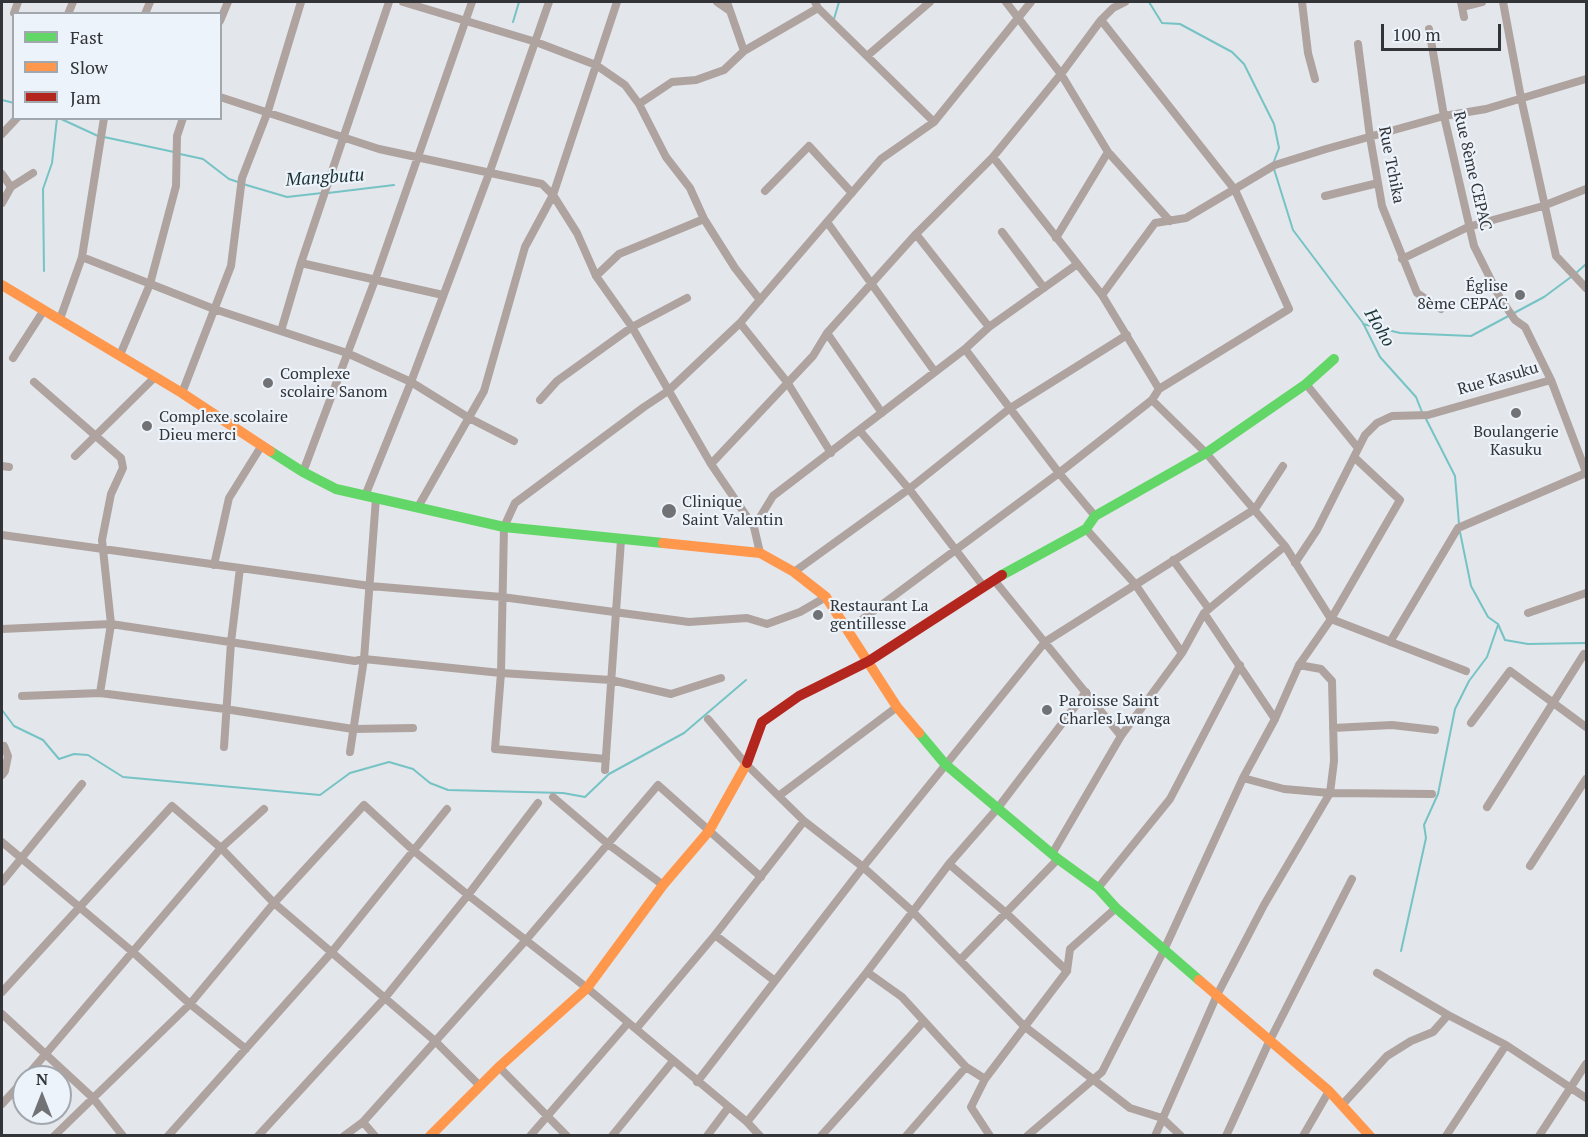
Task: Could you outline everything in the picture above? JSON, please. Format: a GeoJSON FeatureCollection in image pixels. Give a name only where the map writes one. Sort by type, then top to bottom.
{"type":"FeatureCollection","features":[{"type":"Feature","properties":{"kind":"street"},"geometry":{"type":"LineString","coordinates":[[222,16],[228,2]]}},
{"type":"Feature","properties":{"kind":"street"},"geometry":{"type":"LineString","coordinates":[[182,393],[231,266],[242,178],[267,111],[301,2]]}},
{"type":"Feature","properties":{"kind":"street"},"geometry":{"type":"LineString","coordinates":[[281,331],[301,263],[389,2]]}},
{"type":"Feature","properties":{"kind":"street"},"geometry":{"type":"LineString","coordinates":[[403,2],[536,42],[596,65],[625,85],[639,104],[666,157],[690,188],[704,219],[735,268],[760,300]]}},
{"type":"Feature","properties":{"kind":"street"},"geometry":{"type":"LineString","coordinates":[[303,472],[375,280],[472,2]]}},
{"type":"Feature","properties":{"kind":"street"},"geometry":{"type":"LineString","coordinates":[[350,752],[364,659],[370,586],[370,497],[490,171],[549,2]]}},
{"type":"Feature","properties":{"kind":"street"},"geometry":{"type":"LineString","coordinates":[[418,507],[484,391],[525,247],[553,195],[617,2]]}},
{"type":"Feature","properties":{"kind":"street"},"geometry":{"type":"LineString","coordinates":[[717,2],[730,11]]}},
{"type":"Feature","properties":{"kind":"street"},"geometry":{"type":"LineString","coordinates":[[727,2],[744,51]]}},
{"type":"Feature","properties":{"kind":"street"},"geometry":{"type":"LineString","coordinates":[[867,56],[930,2]]}},
{"type":"Feature","properties":{"kind":"street"},"geometry":{"type":"LineString","coordinates":[[1006,2],[1061,74],[1108,152],[1170,221]]}},
{"type":"Feature","properties":{"kind":"street"},"geometry":{"type":"LineString","coordinates":[[606,759],[495,749],[501,672],[504,527],[515,502],[644,406],[668,392],[741,323],[881,159],[934,122],[1031,2]]}},
{"type":"Feature","properties":{"kind":"street"},"geometry":{"type":"LineString","coordinates":[[711,465],[813,356],[827,333],[916,234],[993,157],[1061,74],[1101,20],[1113,8],[1125,2]]}},
{"type":"Feature","properties":{"kind":"street"},"geometry":{"type":"LineString","coordinates":[[1302,2],[1308,53],[1315,79]]}},
{"type":"Feature","properties":{"kind":"street"},"geometry":{"type":"LineString","coordinates":[[1464,17],[1461,4],[1482,2]]}},
{"type":"Feature","properties":{"kind":"street"},"geometry":{"type":"LineString","coordinates":[[1503,2],[1543,206],[1556,256],[1587,288]]}},
{"type":"Feature","properties":{"kind":"street"},"geometry":{"type":"LineString","coordinates":[[639,104],[672,82],[696,80],[724,70],[744,51],[816,5],[934,122]]}},
{"type":"Feature","properties":{"kind":"street"},"geometry":{"type":"LineString","coordinates":[[848,630],[1059,473],[1152,400],[1159,389],[1289,309],[1234,190],[1101,20]]}},
{"type":"Feature","properties":{"kind":"street","name":"Rue 8ème CEPAC"},"geometry":{"type":"LineString","coordinates":[[1429,29],[1443,116],[1474,246],[1512,316],[1525,327],[1551,380]]}},
{"type":"Feature","properties":{"kind":"street","name":"Rue Tchika"},"geometry":{"type":"LineString","coordinates":[[1358,44],[1382,206],[1417,293],[1441,309]]}},
{"type":"Feature","properties":{"kind":"street"},"geometry":{"type":"LineString","coordinates":[[1102,296],[1155,223],[1186,218],[1273,167],[1443,116],[1486,109],[1587,79]]}},
{"type":"Feature","properties":{"kind":"street"},"geometry":{"type":"LineString","coordinates":[[222,98],[379,149],[542,184],[553,195],[576,233],[596,276],[632,327],[711,465],[754,527],[760,553]]}},
{"type":"Feature","properties":{"kind":"street"},"geometry":{"type":"LineString","coordinates":[[2,134],[15,120]]}},
{"type":"Feature","properties":{"kind":"street"},"geometry":{"type":"LineString","coordinates":[[60,319],[82,257],[104,120]]}},
{"type":"Feature","properties":{"kind":"street"},"geometry":{"type":"LineString","coordinates":[[120,355],[150,284],[176,186],[177,136],[182,120]]}},
{"type":"Feature","properties":{"kind":"street"},"geometry":{"type":"LineString","coordinates":[[765,191],[809,146],[852,193]]}},
{"type":"Feature","properties":{"kind":"street"},"geometry":{"type":"LineString","coordinates":[[1056,237],[1108,152]]}},
{"type":"Feature","properties":{"kind":"street"},"geometry":{"type":"LineString","coordinates":[[993,157],[1102,296],[1159,389]]}},
{"type":"Feature","properties":{"kind":"street"},"geometry":{"type":"LineString","coordinates":[[2,203],[11,187],[33,173]]}},
{"type":"Feature","properties":{"kind":"street"},"geometry":{"type":"LineString","coordinates":[[2,174],[11,187]]}},
{"type":"Feature","properties":{"kind":"street"},"geometry":{"type":"LineString","coordinates":[[1325,196],[1378,183]]}},
{"type":"Feature","properties":{"kind":"street"},"geometry":{"type":"LineString","coordinates":[[1402,259],[1468,227],[1543,206],[1587,189]]}},
{"type":"Feature","properties":{"kind":"street"},"geometry":{"type":"LineString","coordinates":[[596,276],[619,254],[704,219]]}},
{"type":"Feature","properties":{"kind":"street"},"geometry":{"type":"LineString","coordinates":[[827,222],[935,372]]}},
{"type":"Feature","properties":{"kind":"street"},"geometry":{"type":"LineString","coordinates":[[1002,232],[1044,288]]}},
{"type":"Feature","properties":{"kind":"street"},"geometry":{"type":"LineString","coordinates":[[916,234],[989,327]]}},
{"type":"Feature","properties":{"kind":"street"},"geometry":{"type":"LineString","coordinates":[[82,257],[214,309],[347,353],[411,382],[469,418],[514,441]]}},
{"type":"Feature","properties":{"kind":"street"},"geometry":{"type":"LineString","coordinates":[[301,263],[443,295]]}},
{"type":"Feature","properties":{"kind":"street"},"geometry":{"type":"LineString","coordinates":[[754,527],[773,496],[860,431],[989,327],[1076,265]]}},
{"type":"Feature","properties":{"kind":"street"},"geometry":{"type":"LineString","coordinates":[[2,285],[182,393],[303,472],[336,489],[504,527],[760,553],[794,572],[826,597],[897,707],[945,764],[1055,856],[1098,888],[1116,908],[1269,1042],[1329,1091],[1370,1136]]}},
{"type":"Feature","properties":{"kind":"street"},"geometry":{"type":"LineString","coordinates":[[540,400],[557,381],[632,327],[687,298]]}},
{"type":"Feature","properties":{"kind":"street"},"geometry":{"type":"LineString","coordinates":[[13,358],[44,310]]}},
{"type":"Feature","properties":{"kind":"street"},"geometry":{"type":"LineString","coordinates":[[741,323],[787,382],[831,453]]}},
{"type":"Feature","properties":{"kind":"street"},"geometry":{"type":"LineString","coordinates":[[827,333],[882,413]]}},
{"type":"Feature","properties":{"kind":"street"},"geometry":{"type":"LineString","coordinates":[[794,572],[909,489],[1009,409],[1127,336]]}},
{"type":"Feature","properties":{"kind":"street"},"geometry":{"type":"LineString","coordinates":[[964,349],[1095,516]]}},
{"type":"Feature","properties":{"kind":"street"},"geometry":{"type":"LineString","coordinates":[[430,1136],[499,1067],[587,987],[663,885],[709,831],[746,764],[762,722],[800,696],[869,661],[994,580],[1086,529],[1095,516],[1206,453],[1306,384],[1334,358]]}},
{"type":"Feature","properties":{"kind":"street"},"geometry":{"type":"LineString","coordinates":[[75,456],[155,377]]}},
{"type":"Feature","properties":{"kind":"street","name":"Rue Kasuku"},"geometry":{"type":"LineString","coordinates":[[1295,563],[1317,530],[1365,435],[1377,423],[1392,416],[1423,415],[1551,380],[1587,472],[1460,527],[1390,642]]}},
{"type":"Feature","properties":{"kind":"street"},"geometry":{"type":"LineString","coordinates":[[34,382],[94,437],[121,458],[123,468],[111,494],[102,540],[111,624],[100,693]]}},
{"type":"Feature","properties":{"kind":"street"},"geometry":{"type":"LineString","coordinates":[[1027,1136],[1102,1072],[1164,950],[1243,778],[1275,719],[1299,665],[1331,619],[1400,500],[1356,453],[1306,384]]}},
{"type":"Feature","properties":{"kind":"street"},"geometry":{"type":"LineString","coordinates":[[1152,400],[1206,453],[1255,509],[1285,546],[1331,619],[1466,671]]}},
{"type":"Feature","properties":{"kind":"street"},"geometry":{"type":"LineString","coordinates":[[860,431],[909,489],[984,587]]}},
{"type":"Feature","properties":{"kind":"street"},"geometry":{"type":"LineString","coordinates":[[214,565],[229,498],[262,445]]}},
{"type":"Feature","properties":{"kind":"street"},"geometry":{"type":"LineString","coordinates":[[697,1082],[863,867],[1045,642],[1255,509],[1283,466]]}},
{"type":"Feature","properties":{"kind":"street"},"geometry":{"type":"LineString","coordinates":[[1086,529],[1135,584],[1182,653]]}},
{"type":"Feature","properties":{"kind":"street"},"geometry":{"type":"LineString","coordinates":[[2,536],[370,586],[502,597],[689,622],[747,618],[767,624],[800,612],[826,597]]}},
{"type":"Feature","properties":{"kind":"street"},"geometry":{"type":"LineString","coordinates":[[605,770],[621,540]]}},
{"type":"Feature","properties":{"kind":"street"},"geometry":{"type":"LineString","coordinates":[[960,960],[1006,913],[1055,856],[1121,736],[1182,653],[1206,611],[1285,546]]}},
{"type":"Feature","properties":{"kind":"street"},"geometry":{"type":"LineString","coordinates":[[1173,561],[1275,719]]}},
{"type":"Feature","properties":{"kind":"street"},"geometry":{"type":"LineString","coordinates":[[224,747],[225,709],[240,568]]}},
{"type":"Feature","properties":{"kind":"street"},"geometry":{"type":"LineString","coordinates":[[994,580],[1121,736]]}},
{"type":"Feature","properties":{"kind":"street"},"geometry":{"type":"LineString","coordinates":[[1528,613],[1587,593]]}},
{"type":"Feature","properties":{"kind":"street"},"geometry":{"type":"LineString","coordinates":[[2,629],[111,624],[355,661],[364,659],[611,680],[671,694],[721,678]]}},
{"type":"Feature","properties":{"kind":"street"},"geometry":{"type":"LineString","coordinates":[[1487,807],[1584,654]]}},
{"type":"Feature","properties":{"kind":"street"},"geometry":{"type":"LineString","coordinates":[[1098,888],[1170,799],[1240,665]]}},
{"type":"Feature","properties":{"kind":"street"},"geometry":{"type":"LineString","coordinates":[[1155,1136],[1216,995],[1264,904],[1330,793],[1335,761],[1332,681],[1321,669],[1299,665]]}},
{"type":"Feature","properties":{"kind":"street"},"geometry":{"type":"LineString","coordinates":[[1471,723],[1510,671],[1587,727]]}},
{"type":"Feature","properties":{"kind":"street"},"geometry":{"type":"LineString","coordinates":[[747,1122],[867,972],[948,864],[997,808],[1086,692]]}},
{"type":"Feature","properties":{"kind":"street"},"geometry":{"type":"LineString","coordinates":[[22,696],[100,693],[353,729],[413,728]]}},
{"type":"Feature","properties":{"kind":"street"},"geometry":{"type":"LineString","coordinates":[[780,795],[897,707]]}},
{"type":"Feature","properties":{"kind":"street"},"geometry":{"type":"LineString","coordinates":[[708,719],[746,764],[804,821],[863,867],[913,912],[1024,1026],[1131,1108],[1162,1119],[1181,1136]]}},
{"type":"Feature","properties":{"kind":"street"},"geometry":{"type":"LineString","coordinates":[[1333,728],[1392,725],[1435,730]]}},
{"type":"Feature","properties":{"kind":"street"},"geometry":{"type":"LineString","coordinates":[[2,775],[8,756],[4,746]]}},
{"type":"Feature","properties":{"kind":"street"},"geometry":{"type":"LineString","coordinates":[[1243,778],[1284,789],[1330,793],[1432,794]]}},
{"type":"Feature","properties":{"kind":"street"},"geometry":{"type":"LineString","coordinates":[[1530,866],[1587,779]]}},
{"type":"Feature","properties":{"kind":"street"},"geometry":{"type":"LineString","coordinates":[[2,882],[82,784]]}},
{"type":"Feature","properties":{"kind":"street"},"geometry":{"type":"LineString","coordinates":[[344,1136],[363,1122],[526,940],[658,785],[761,877]]}},
{"type":"Feature","properties":{"kind":"street"},"geometry":{"type":"LineString","coordinates":[[552,797],[608,844],[663,885]]}},
{"type":"Feature","properties":{"kind":"street"},"geometry":{"type":"LineString","coordinates":[[258,1136],[384,999],[538,803]]}},
{"type":"Feature","properties":{"kind":"street"},"geometry":{"type":"LineString","coordinates":[[54,1136],[190,1004],[274,903],[364,805],[468,895],[587,987],[747,1122],[760,1136]]}},
{"type":"Feature","properties":{"kind":"street"},"geometry":{"type":"LineString","coordinates":[[2,992],[172,806],[221,848],[274,903],[435,1041],[480,1086]]}},
{"type":"Feature","properties":{"kind":"street"},"geometry":{"type":"LineString","coordinates":[[37,1065],[221,848],[264,809]]}},
{"type":"Feature","properties":{"kind":"street"},"geometry":{"type":"LineString","coordinates":[[168,1136],[331,953],[447,809]]}},
{"type":"Feature","properties":{"kind":"street"},"geometry":{"type":"LineString","coordinates":[[636,1029],[715,935],[804,821]]}},
{"type":"Feature","properties":{"kind":"street"},"geometry":{"type":"LineString","coordinates":[[2,842],[134,952],[190,1004],[246,1049]]}},
{"type":"Feature","properties":{"kind":"street"},"geometry":{"type":"LineString","coordinates":[[948,864],[1006,913],[1067,971]]}},
{"type":"Feature","properties":{"kind":"street"},"geometry":{"type":"LineString","coordinates":[[1227,1136],[1269,1042],[1352,879]]}},
{"type":"Feature","properties":{"kind":"street"},"geometry":{"type":"LineString","coordinates":[[990,1136],[970,1107],[985,1079],[1067,971],[1070,949],[1116,908]]}},
{"type":"Feature","properties":{"kind":"street"},"geometry":{"type":"LineString","coordinates":[[715,935],[774,981]]}},
{"type":"Feature","properties":{"kind":"street"},"geometry":{"type":"LineString","coordinates":[[867,972],[902,997],[966,1067],[985,1079]]}},
{"type":"Feature","properties":{"kind":"street"},"geometry":{"type":"LineString","coordinates":[[1377,973],[1448,1015],[1506,1045],[1587,1098]]}},
{"type":"Feature","properties":{"kind":"street"},"geometry":{"type":"LineString","coordinates":[[2,1014],[93,1098],[123,1136]]}},
{"type":"Feature","properties":{"kind":"street"},"geometry":{"type":"LineString","coordinates":[[1342,1105],[1388,1056],[1411,1041],[1432,1032],[1448,1015]]}},
{"type":"Feature","properties":{"kind":"street"},"geometry":{"type":"LineString","coordinates":[[821,1136],[924,1021]]}},
{"type":"Feature","properties":{"kind":"street"},"geometry":{"type":"LineString","coordinates":[[530,1136],[628,1023]]}},
{"type":"Feature","properties":{"kind":"street"},"geometry":{"type":"LineString","coordinates":[[1446,1136],[1506,1045]]}},
{"type":"Feature","properties":{"kind":"street"},"geometry":{"type":"LineString","coordinates":[[612,1136],[673,1061]]}},
{"type":"Feature","properties":{"kind":"street"},"geometry":{"type":"LineString","coordinates":[[1539,1136],[1587,1064]]}},
{"type":"Feature","properties":{"kind":"street"},"geometry":{"type":"LineString","coordinates":[[499,1067],[567,1136]]}},
{"type":"Feature","properties":{"kind":"street"},"geometry":{"type":"LineString","coordinates":[[906,1136],[966,1067]]}},
{"type":"Feature","properties":{"kind":"street"},"geometry":{"type":"LineString","coordinates":[[1304,1136],[1329,1091]]}},
{"type":"Feature","properties":{"kind":"street"},"geometry":{"type":"LineString","coordinates":[[2,1104],[12,1093]]}},
{"type":"Feature","properties":{"kind":"street"},"geometry":{"type":"LineString","coordinates":[[707,1136],[728,1108]]}},
{"type":"Feature","properties":{"kind":"street"},"geometry":{"type":"LineString","coordinates":[[363,1122],[375,1136]]}},
{"type":"Feature","properties":{"kind":"waterway"},"geometry":{"type":"LineString","coordinates":[[513,22],[519,2]]}},
{"type":"Feature","properties":{"kind":"waterway"},"geometry":{"type":"LineString","coordinates":[[834,19],[839,2]]}},
{"type":"Feature","properties":{"kind":"waterway","name":"Hoho"},"geometry":{"type":"LineString","coordinates":[[1149,2],[1162,23],[1180,24],[1232,52],[1244,64],[1274,124],[1279,148],[1273,164]]}},
{"type":"Feature","properties":{"kind":"waterway","name":"Mangbutu"},"geometry":{"type":"LineString","coordinates":[[2,100],[12,102]]}},
{"type":"Feature","properties":{"kind":"waterway"},"geometry":{"type":"LineString","coordinates":[[44,271],[43,189],[52,163],[57,120]]}},
{"type":"Feature","properties":{"kind":"waterway","name":"Mangbutu"},"geometry":{"type":"LineString","coordinates":[[63,120],[98,136]]}},
{"type":"Feature","properties":{"kind":"waterway","name":"Mangbutu"},"geometry":{"type":"LineString","coordinates":[[104,137],[174,152]]}},
{"type":"Feature","properties":{"kind":"waterway","name":"Mangbutu"},"geometry":{"type":"LineString","coordinates":[[180,154],[203,159],[229,179],[238,182]]}},
{"type":"Feature","properties":{"kind":"waterway","name":"Hoho"},"geometry":{"type":"LineString","coordinates":[[1274,169],[1293,230],[1363,323],[1380,357],[1416,397],[1422,412]]}},
{"type":"Feature","properties":{"kind":"waterway","name":"Mangbutu"},"geometry":{"type":"LineString","coordinates":[[243,184],[287,197],[322,193]]}},
{"type":"Feature","properties":{"kind":"waterway","name":"Mangbutu"},"geometry":{"type":"LineString","coordinates":[[328,193],[394,185]]}},
{"type":"Feature","properties":{"kind":"waterway"},"geometry":{"type":"LineString","coordinates":[[1575,274],[1586,264]]}},
{"type":"Feature","properties":{"kind":"waterway"},"geometry":{"type":"LineString","coordinates":[[1363,324],[1400,333],[1471,336],[1544,297],[1571,277]]}},
{"type":"Feature","properties":{"kind":"waterway","name":"Hoho"},"geometry":{"type":"LineString","coordinates":[[1425,417],[1455,476],[1459,524]]}},
{"type":"Feature","properties":{"kind":"waterway","name":"Hoho"},"geometry":{"type":"LineString","coordinates":[[1460,532],[1471,586],[1488,617],[1498,624],[1505,640],[1528,644],[1586,643]]}},
{"type":"Feature","properties":{"kind":"waterway"},"geometry":{"type":"LineString","coordinates":[[1401,951],[1426,838],[1424,825],[1438,794],[1455,709],[1469,681],[1487,657],[1498,625]]}},
{"type":"Feature","properties":{"kind":"waterway"},"geometry":{"type":"LineString","coordinates":[[2,710],[14,726],[43,740],[59,759],[74,754],[88,755],[123,777],[320,795],[350,773],[389,762],[413,769],[430,783],[448,790],[563,793],[585,797],[609,774],[684,733],[746,680]]}},
{"type":"Feature","properties":{"kind":"traffic: fast"},"geometry":{"type":"LineString","coordinates":[[1002,575],[1086,529],[1095,516],[1206,453],[1306,384],[1334,359]]}},
{"type":"Feature","properties":{"kind":"traffic: fast"},"geometry":{"type":"LineString","coordinates":[[270,451],[336,489],[504,527],[663,543]]}},
{"type":"Feature","properties":{"kind":"traffic: fast"},"geometry":{"type":"LineString","coordinates":[[919,733],[945,764],[1058,859],[1098,888],[1116,908],[1199,980]]}},
{"type":"Feature","properties":{"kind":"traffic: slow"},"geometry":{"type":"LineString","coordinates":[[2,285],[182,393],[270,451]]}},
{"type":"Feature","properties":{"kind":"traffic: slow"},"geometry":{"type":"LineString","coordinates":[[663,543],[760,553],[794,572],[826,597],[897,707],[919,733]]}},
{"type":"Feature","properties":{"kind":"traffic: slow"},"geometry":{"type":"LineString","coordinates":[[430,1136],[499,1067],[587,988],[663,885],[709,831],[747,763]]}},
{"type":"Feature","properties":{"kind":"traffic: slow"},"geometry":{"type":"LineString","coordinates":[[1199,980],[1329,1091],[1370,1136]]}},
{"type":"Feature","properties":{"kind":"traffic: jam"},"geometry":{"type":"LineString","coordinates":[[747,763],[762,722],[799,696],[869,661],[1002,575]]}},
{"type":"Feature","properties":{"kind":"place","name":"Église 8ème CEPAC"},"geometry":{"type":"Point","coordinates":[1520,295]}},
{"type":"Feature","properties":{"kind":"place","name":"Complexe scolaire Sanom"},"geometry":{"type":"Point","coordinates":[268,383]}},
{"type":"Feature","properties":{"kind":"place","name":"Boulangerie Kasuku"},"geometry":{"type":"Point","coordinates":[1516,413]}},
{"type":"Feature","properties":{"kind":"place","name":"Complexe scolaire Dieu merci"},"geometry":{"type":"Point","coordinates":[147,426]}},
{"type":"Feature","properties":{"kind":"place","name":"Clinique Saint Valentin"},"geometry":{"type":"Point","coordinates":[669,511]}},
{"type":"Feature","properties":{"kind":"place","name":"Restaurant La gentillesse"},"geometry":{"type":"Point","coordinates":[818,615]}},
{"type":"Feature","properties":{"kind":"place","name":"Paroisse Saint Charles Lwanga"},"geometry":{"type":"Point","coordinates":[1047,710]}}]}
